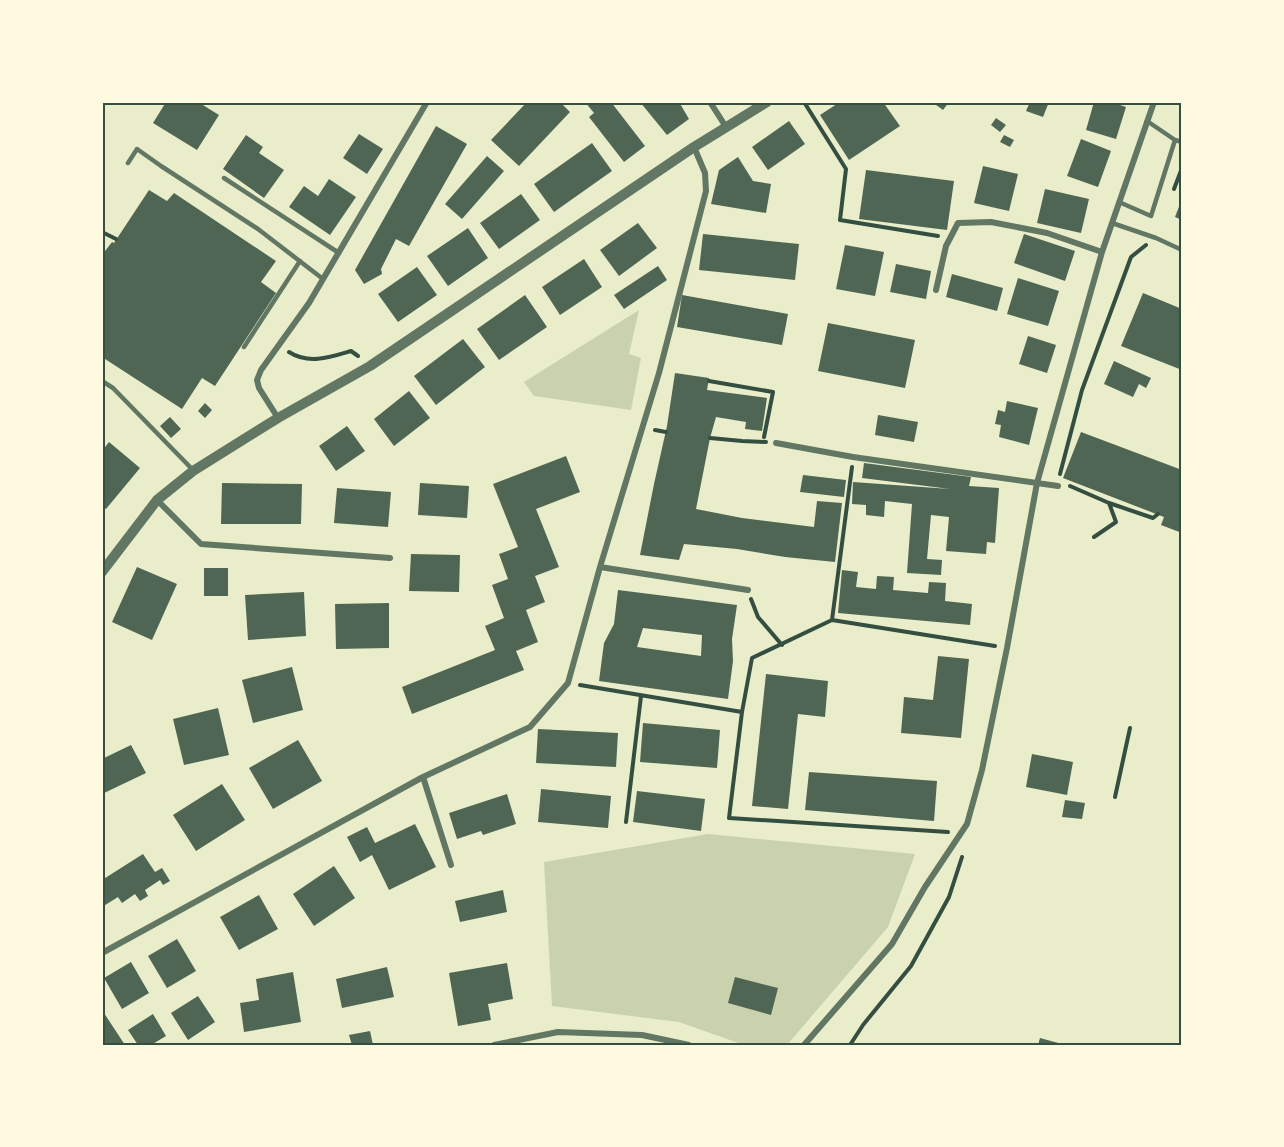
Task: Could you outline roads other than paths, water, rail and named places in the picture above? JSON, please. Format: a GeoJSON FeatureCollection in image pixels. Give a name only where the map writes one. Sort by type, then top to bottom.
{"type":"FeatureCollection","features":[{"type":"Feature","properties":{"kind":"street"},"geometry":{"type":"LineString","coordinates":[[278,418],[259,388],[257,380],[261,370],[309,303],[427,102]]}},
{"type":"Feature","properties":{"kind":"street"},"geometry":{"type":"LineString","coordinates":[[710,102],[726,127]]}},
{"type":"Feature","properties":{"kind":"street"},"geometry":{"type":"LineString","coordinates":[[102,572],[157,500],[193,471],[278,418],[370,366],[694,147],[767,102]]}},
{"type":"Feature","properties":{"kind":"street"},"geometry":{"type":"LineString","coordinates":[[804,1045],[892,944],[967,824],[982,770],[1037,483],[1102,252],[1154,102]]}},
{"type":"Feature","properties":{"kind":"street"},"geometry":{"type":"LineString","coordinates":[[102,953],[423,777],[530,727],[568,683],[600,567],[659,373],[706,191],[705,173],[694,147]]}},
{"type":"Feature","properties":{"kind":"street"},"geometry":{"type":"LineString","coordinates":[[936,290],[946,246],[958,222],[992,222],[1047,233],[1102,252]]}},
{"type":"Feature","properties":{"kind":"street"},"geometry":{"type":"LineString","coordinates":[[776,443],[853,457],[1058,484]]}},
{"type":"Feature","properties":{"kind":"street"},"geometry":{"type":"LineString","coordinates":[[157,500],[201,544],[390,558]]}},
{"type":"Feature","properties":{"kind":"street"},"geometry":{"type":"LineString","coordinates":[[600,567],[748,590]]}},
{"type":"Feature","properties":{"kind":"street"},"geometry":{"type":"LineString","coordinates":[[423,777],[451,865]]}},
{"type":"Feature","properties":{"kind":"street"},"geometry":{"type":"LineString","coordinates":[[494,1045],[558,1032],[642,1035],[688,1045]]}},
{"type":"Feature","properties":{"kind":"lane"},"geometry":{"type":"LineString","coordinates":[[1147,121],[1175,140],[1182,142]]}},
{"type":"Feature","properties":{"kind":"lane"},"geometry":{"type":"LineString","coordinates":[[1119,202],[1151,216],[1175,140]]}},
{"type":"Feature","properties":{"kind":"lane"},"geometry":{"type":"LineString","coordinates":[[128,163],[137,149],[258,230],[323,279]]}},
{"type":"Feature","properties":{"kind":"lane"},"geometry":{"type":"LineString","coordinates":[[224,178],[339,253]]}},
{"type":"Feature","properties":{"kind":"lane"},"geometry":{"type":"LineString","coordinates":[[1112,223],[1156,238],[1182,250]]}},
{"type":"Feature","properties":{"kind":"lane"},"geometry":{"type":"LineString","coordinates":[[244,347],[300,261]]}},
{"type":"Feature","properties":{"kind":"lane"},"geometry":{"type":"LineString","coordinates":[[102,381],[113,388],[193,471]]}}]}
